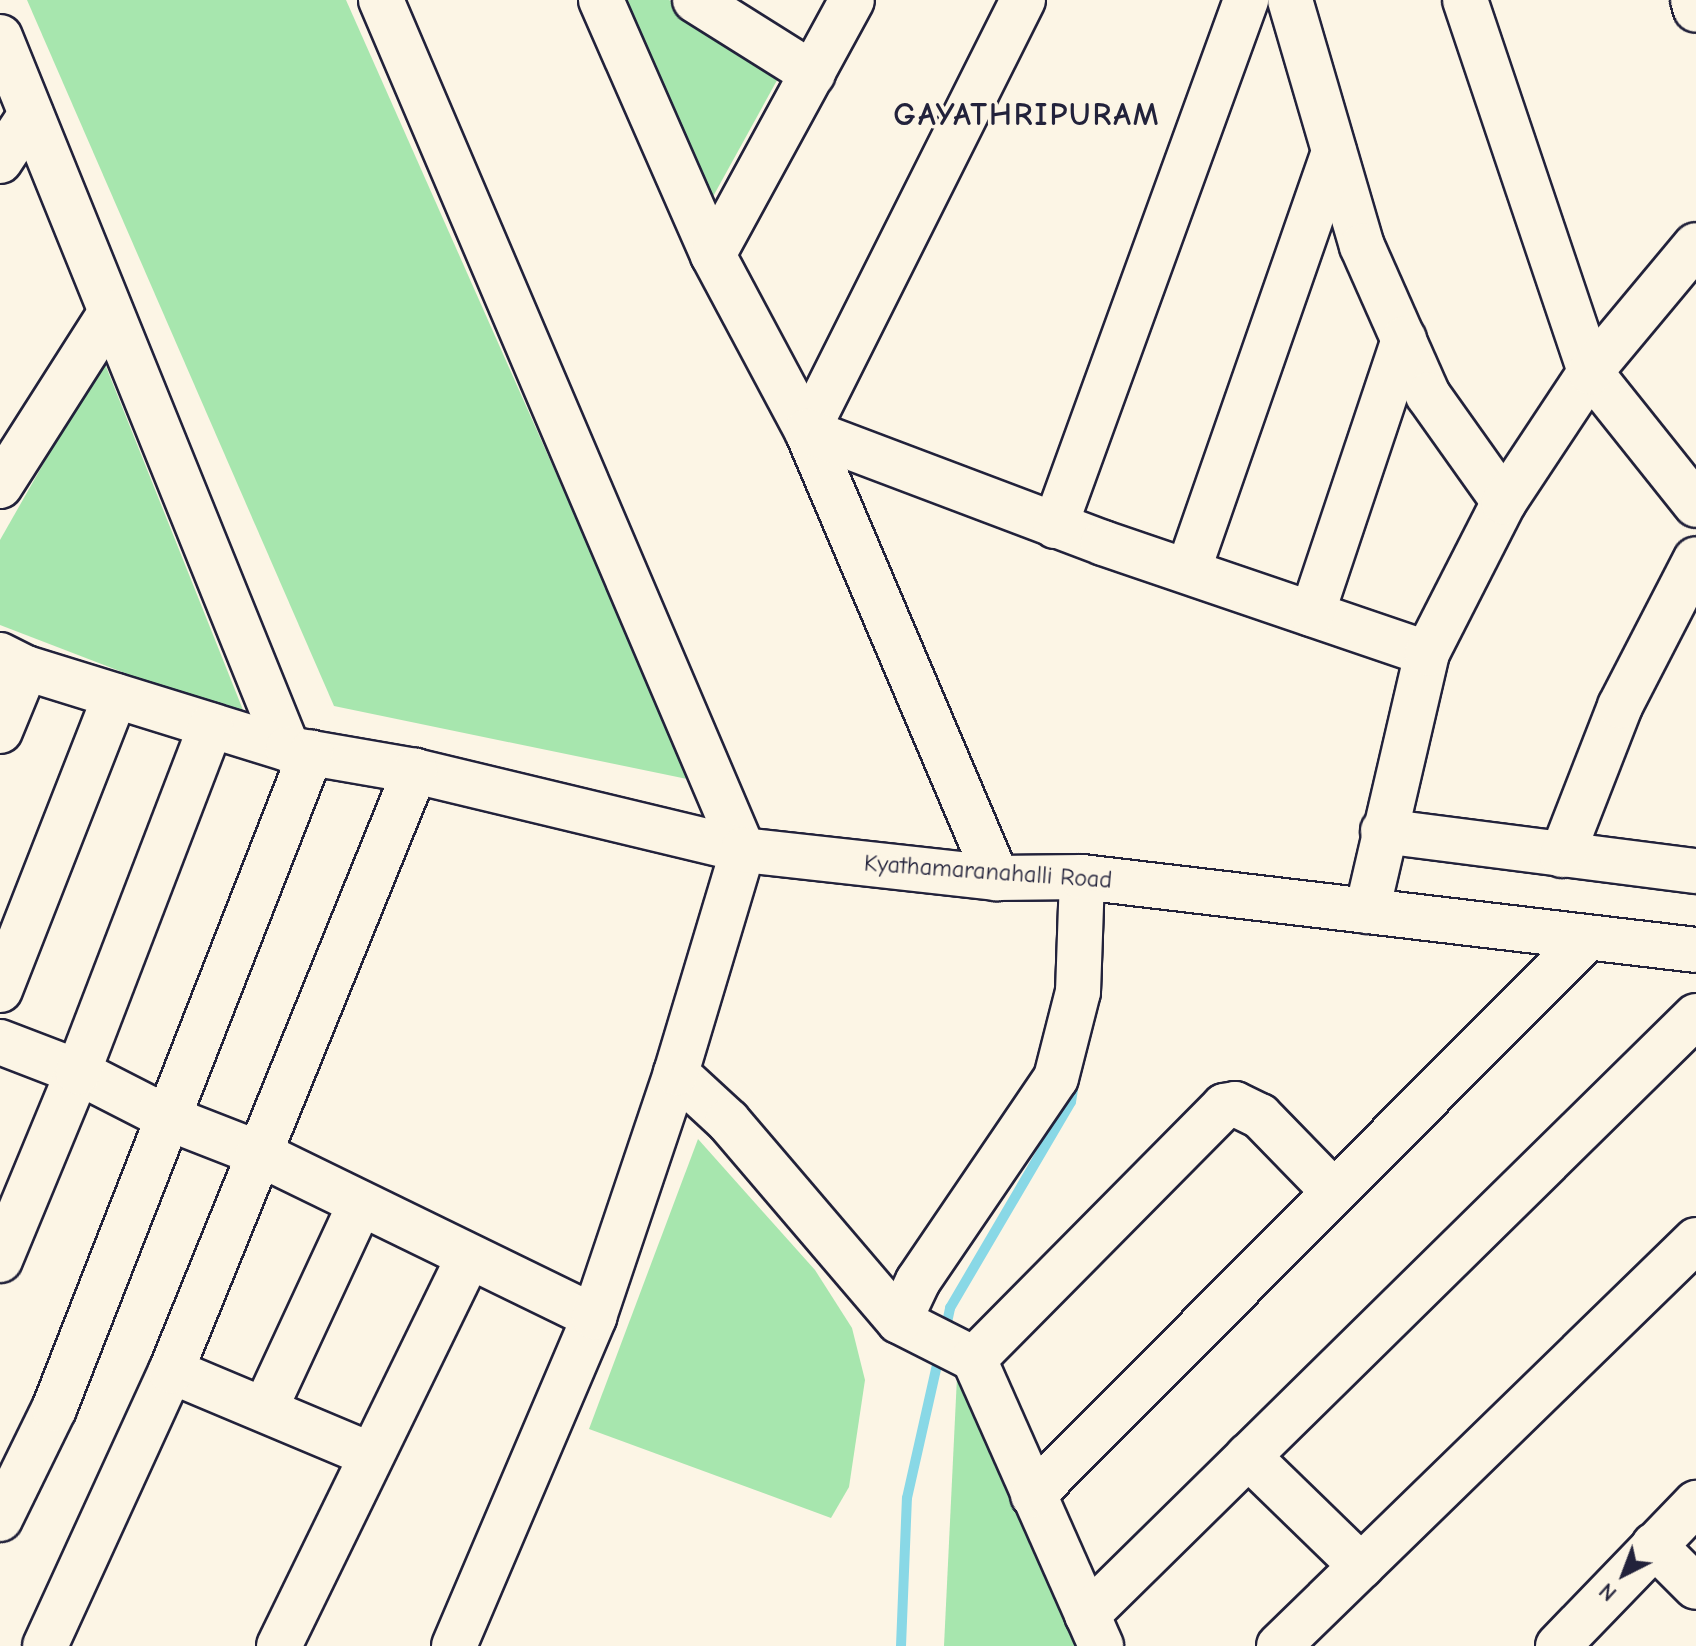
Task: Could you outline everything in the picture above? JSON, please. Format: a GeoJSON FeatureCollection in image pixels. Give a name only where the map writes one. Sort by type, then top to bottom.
{"type":"FeatureCollection","features":[{"type":"Feature","properties":{"kind":"street"},"geometry":{"type":"LineString","coordinates":[[601,0],[713,255],[807,431],[997,878]]}},
{"type":"Feature","properties":{"kind":"street"},"geometry":{"type":"LineString","coordinates":[[696,0],[813,74]]}},
{"type":"Feature","properties":{"kind":"street"},"geometry":{"type":"LineString","coordinates":[[713,255],[852,0]]}},
{"type":"Feature","properties":{"kind":"street"},"geometry":{"type":"LineString","coordinates":[[807,431],[1023,0]]}},
{"type":"Feature","properties":{"kind":"street"},"geometry":{"type":"LineString","coordinates":[[1055,526],[1246,0]]}},
{"type":"Feature","properties":{"kind":"street"},"geometry":{"type":"LineString","coordinates":[[1290,0],[1362,246],[1428,395],[1504,502]]}},
{"type":"Feature","properties":{"kind":"street"},"geometry":{"type":"LineString","coordinates":[[1465,0],[1590,372],[1696,505]]}},
{"type":"Feature","properties":{"kind":"street"},"geometry":{"type":"LineString","coordinates":[[1693,0],[1696,10]]}},
{"type":"Feature","properties":{"kind":"street"},"geometry":{"type":"LineString","coordinates":[[391,3],[743,850],[676,1073],[594,1317],[454,1646]]}},
{"type":"Feature","properties":{"kind":"street"},"geometry":{"type":"LineString","coordinates":[[0,37],[111,312],[299,751],[168,1118],[54,1409],[0,1519]]}},
{"type":"Feature","properties":{"kind":"street"},"geometry":{"type":"LineString","coordinates":[[0,161],[31,114]]}},
{"type":"Feature","properties":{"kind":"street"},"geometry":{"type":"LineString","coordinates":[[1188,571],[1334,152]]}},
{"type":"Feature","properties":{"kind":"street"},"geometry":{"type":"LineString","coordinates":[[1367,911],[1383,831],[1427,653],[1504,502],[1590,372],[1696,245]]}},
{"type":"Feature","properties":{"kind":"street"},"geometry":{"type":"LineString","coordinates":[[6,462],[111,312]]}},
{"type":"Feature","properties":{"kind":"street"},"geometry":{"type":"LineString","coordinates":[[1312,614],[1404,339]]}},
{"type":"Feature","properties":{"kind":"street"},"geometry":{"type":"LineString","coordinates":[[807,431],[1055,526],[1427,653]]}},
{"type":"Feature","properties":{"kind":"street"},"geometry":{"type":"LineString","coordinates":[[1562,855],[1620,706],[1696,559]]}},
{"type":"Feature","properties":{"kind":"street"},"geometry":{"type":"LineString","coordinates":[[0,731],[13,662]]}},
{"type":"Feature","properties":{"kind":"street","name":"Kyathamaranahalli Road"},"geometry":{"type":"LineString","coordinates":[[13,662],[299,751],[415,771],[743,850],[997,878],[1082,877],[1696,950]]}},
{"type":"Feature","properties":{"kind":"street"},"geometry":{"type":"LineString","coordinates":[[0,990],[115,696]]}},
{"type":"Feature","properties":{"kind":"street"},"geometry":{"type":"LineString","coordinates":[[0,1260],[78,1072],[211,726]]}},
{"type":"Feature","properties":{"kind":"street"},"geometry":{"type":"LineString","coordinates":[[45,1646],[171,1371],[415,771]]}},
{"type":"Feature","properties":{"kind":"street"},"geometry":{"type":"LineString","coordinates":[[1383,831],[1696,871]]}},
{"type":"Feature","properties":{"kind":"street"},"geometry":{"type":"LineString","coordinates":[[1082,877],[1078,992],[1056,1078],[918,1281],[940,1342],[1033,1495],[1094,1630],[1248,1456],[1696,1016]]}},
{"type":"Feature","properties":{"kind":"street"},"geometry":{"type":"LineString","coordinates":[[1033,1495],[1587,938]]}},
{"type":"Feature","properties":{"kind":"street"},"geometry":{"type":"LineString","coordinates":[[0,1042],[78,1072],[168,1118],[258,1153],[594,1317]]}},
{"type":"Feature","properties":{"kind":"street"},"geometry":{"type":"LineString","coordinates":[[676,1073],[728,1121],[940,1342]]}},
{"type":"Feature","properties":{"kind":"street"},"geometry":{"type":"LineString","coordinates":[[940,1342],[1224,1106],[1235,1104],[1260,1116],[1334,1192]]}},
{"type":"Feature","properties":{"kind":"street"},"geometry":{"type":"LineString","coordinates":[[265,1409],[360,1204]]}},
{"type":"Feature","properties":{"kind":"street"},"geometry":{"type":"LineString","coordinates":[[1279,1646],[1696,1241]]}},
{"type":"Feature","properties":{"kind":"street"},"geometry":{"type":"LineString","coordinates":[[279,1646],[468,1258]]}},
{"type":"Feature","properties":{"kind":"street"},"geometry":{"type":"LineString","coordinates":[[171,1371],[371,1455]]}},
{"type":"Feature","properties":{"kind":"street"},"geometry":{"type":"LineString","coordinates":[[1248,1456],[1361,1566]]}},
{"type":"Feature","properties":{"kind":"street"},"geometry":{"type":"LineString","coordinates":[[1569,1642],[1654,1545],[1696,1503]]}},
{"type":"Feature","properties":{"kind":"street"},"geometry":{"type":"LineString","coordinates":[[1654,1545],[1696,1587]]}},
{"type":"Feature","properties":{"kind":"green space"},"geometry":{"type":"Polygon","coordinates":[[[27,0],[346,0],[692,780],[334,706],[27,0]]]}},
{"type":"Feature","properties":{"kind":"green space"},"geometry":{"type":"Polygon","coordinates":[[[615,0],[669,0],[781,73],[710,202],[615,0]]]}},
{"type":"Feature","properties":{"kind":"green space"},"geometry":{"type":"Polygon","coordinates":[[[103,359],[247,720],[0,625],[0,540],[103,359]]]}},
{"type":"Feature","properties":{"kind":"green space"},"geometry":{"type":"Polygon","coordinates":[[[698,1139],[815,1270],[852,1328],[865,1380],[849,1487],[831,1518],[589,1429],[698,1139]]]}},
{"type":"Feature","properties":{"kind":"green space"},"geometry":{"type":"Polygon","coordinates":[[[957,1377],[1075,1646],[944,1646],[957,1377]]]}},
{"type":"Feature","properties":{"kind":"waterway"},"geometry":{"type":"LineString","coordinates":[[945,1332],[950,1308],[1071,1102],[1074,1082]]}},
{"type":"Feature","properties":{"kind":"waterway"},"geometry":{"type":"LineString","coordinates":[[901,1646],[907,1498],[940,1352]]}},
{"type":"Feature","properties":{"kind":"district","name":"GAYATHRIPURAM"},"geometry":{"type":"Point","coordinates":[1027,115]}}]}
